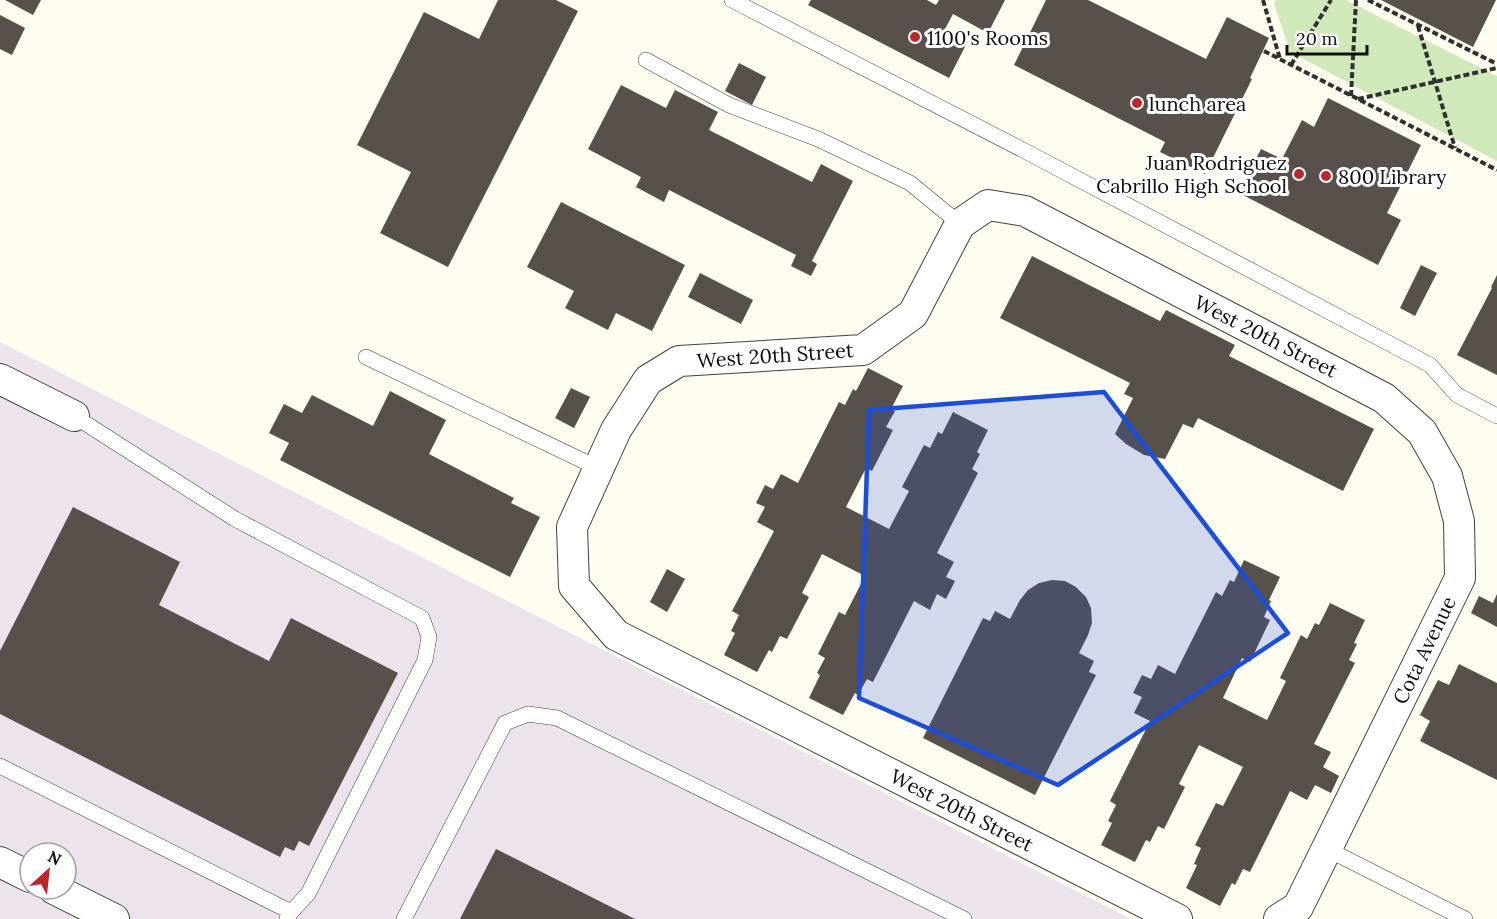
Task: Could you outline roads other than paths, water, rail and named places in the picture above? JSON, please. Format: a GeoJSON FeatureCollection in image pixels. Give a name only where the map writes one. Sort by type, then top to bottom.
{"type":"FeatureCollection","features":[{"type":"Feature","properties":{"kind":"street","name":"West 20th Street"},"geometry":{"type":"LineString","coordinates":[[1177,919],[616,635],[574,586],[572,527],[616,430],[648,380],[679,361],[862,350],[913,314],[960,224],[988,205],[1025,211],[1384,398]]}},
{"type":"Feature","properties":{"kind":"street"},"geometry":{"type":"LineString","coordinates":[[0,379],[74,416]]}},
{"type":"Feature","properties":{"kind":"street","name":"Cota Avenue"},"geometry":{"type":"LineString","coordinates":[[1293,915],[1460,578],[1459,521],[1447,476],[1422,432],[1384,398]]}},
{"type":"Feature","properties":{"kind":"street"},"geometry":{"type":"LineString","coordinates":[[0,862],[18,871]]}},
{"type":"Feature","properties":{"kind":"street"},"geometry":{"type":"LineString","coordinates":[[78,901],[114,919]]}},
{"type":"Feature","properties":{"kind":"lane"},"geometry":{"type":"LineString","coordinates":[[732,0],[1023,150],[1430,365],[1457,395],[1497,416]]}},
{"type":"Feature","properties":{"kind":"lane"},"geometry":{"type":"LineString","coordinates":[[646,60],[729,105],[818,139],[910,183],[960,224]]}},
{"type":"Feature","properties":{"kind":"lane"},"geometry":{"type":"LineString","coordinates":[[366,357],[598,468]]}},
{"type":"Feature","properties":{"kind":"lane"},"geometry":{"type":"LineString","coordinates":[[0,766],[289,916],[308,894],[424,660],[429,637],[422,618],[235,519],[74,416]]}},
{"type":"Feature","properties":{"kind":"lane"},"geometry":{"type":"LineString","coordinates":[[404,919],[505,723],[528,714],[557,718],[964,919]]}},
{"type":"Feature","properties":{"kind":"lane"},"geometry":{"type":"LineString","coordinates":[[1327,849],[1465,919]]}},
{"type":"Feature","properties":{"kind":"place","name":"1100's Rooms"},"geometry":{"type":"Point","coordinates":[915,37]}},
{"type":"Feature","properties":{"kind":"place","name":"lunch area"},"geometry":{"type":"Point","coordinates":[1137,103]}},
{"type":"Feature","properties":{"kind":"place","name":"Juan Rodriguez Cabrillo High School"},"geometry":{"type":"Point","coordinates":[1299,174]}},
{"type":"Feature","properties":{"kind":"place","name":"800 Library"},"geometry":{"type":"Point","coordinates":[1326,176]}}]}
